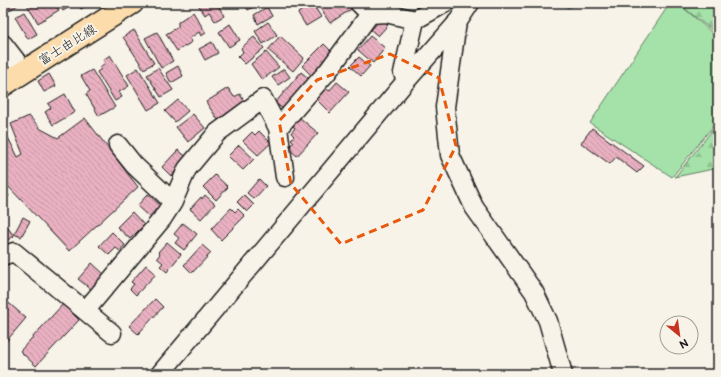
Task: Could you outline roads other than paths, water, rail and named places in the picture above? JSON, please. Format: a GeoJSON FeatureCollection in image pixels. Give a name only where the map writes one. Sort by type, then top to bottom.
{"type":"FeatureCollection","features":[{"type":"Feature","properties":{"kind":"main road","name":"富士由比線"},"geometry":{"type":"LineString","coordinates":[[3,85],[132,3]]}},
{"type":"Feature","properties":{"kind":"street"},"geometry":{"type":"LineString","coordinates":[[278,128],[328,71],[365,8],[415,20],[445,3]]}},
{"type":"Feature","properties":{"kind":"street"},"geometry":{"type":"LineString","coordinates":[[457,3],[457,23],[445,107],[450,155],[474,207],[534,292],[548,321],[563,374]]}},
{"type":"Feature","properties":{"kind":"street"},"geometry":{"type":"LineString","coordinates":[[160,374],[406,81],[457,23],[470,3]]}},
{"type":"Feature","properties":{"kind":"street"},"geometry":{"type":"LineString","coordinates":[[406,81],[403,73],[415,20]]}},
{"type":"Feature","properties":{"kind":"street"},"geometry":{"type":"LineString","coordinates":[[3,44],[24,71]]}},
{"type":"Feature","properties":{"kind":"street"},"geometry":{"type":"LineString","coordinates":[[86,310],[162,219],[173,202],[187,169],[217,133],[263,99],[278,128],[285,177]]}},
{"type":"Feature","properties":{"kind":"street"},"geometry":{"type":"LineString","coordinates":[[118,145],[134,165],[173,202]]}},
{"type":"Feature","properties":{"kind":"street"},"geometry":{"type":"LineString","coordinates":[[4,255],[14,252],[112,333]]}},
{"type":"Feature","properties":{"kind":"water"},"geometry":{"type":"Polygon","coordinates":[[[560,3],[580,3],[568,8],[560,3]]]}}]}
